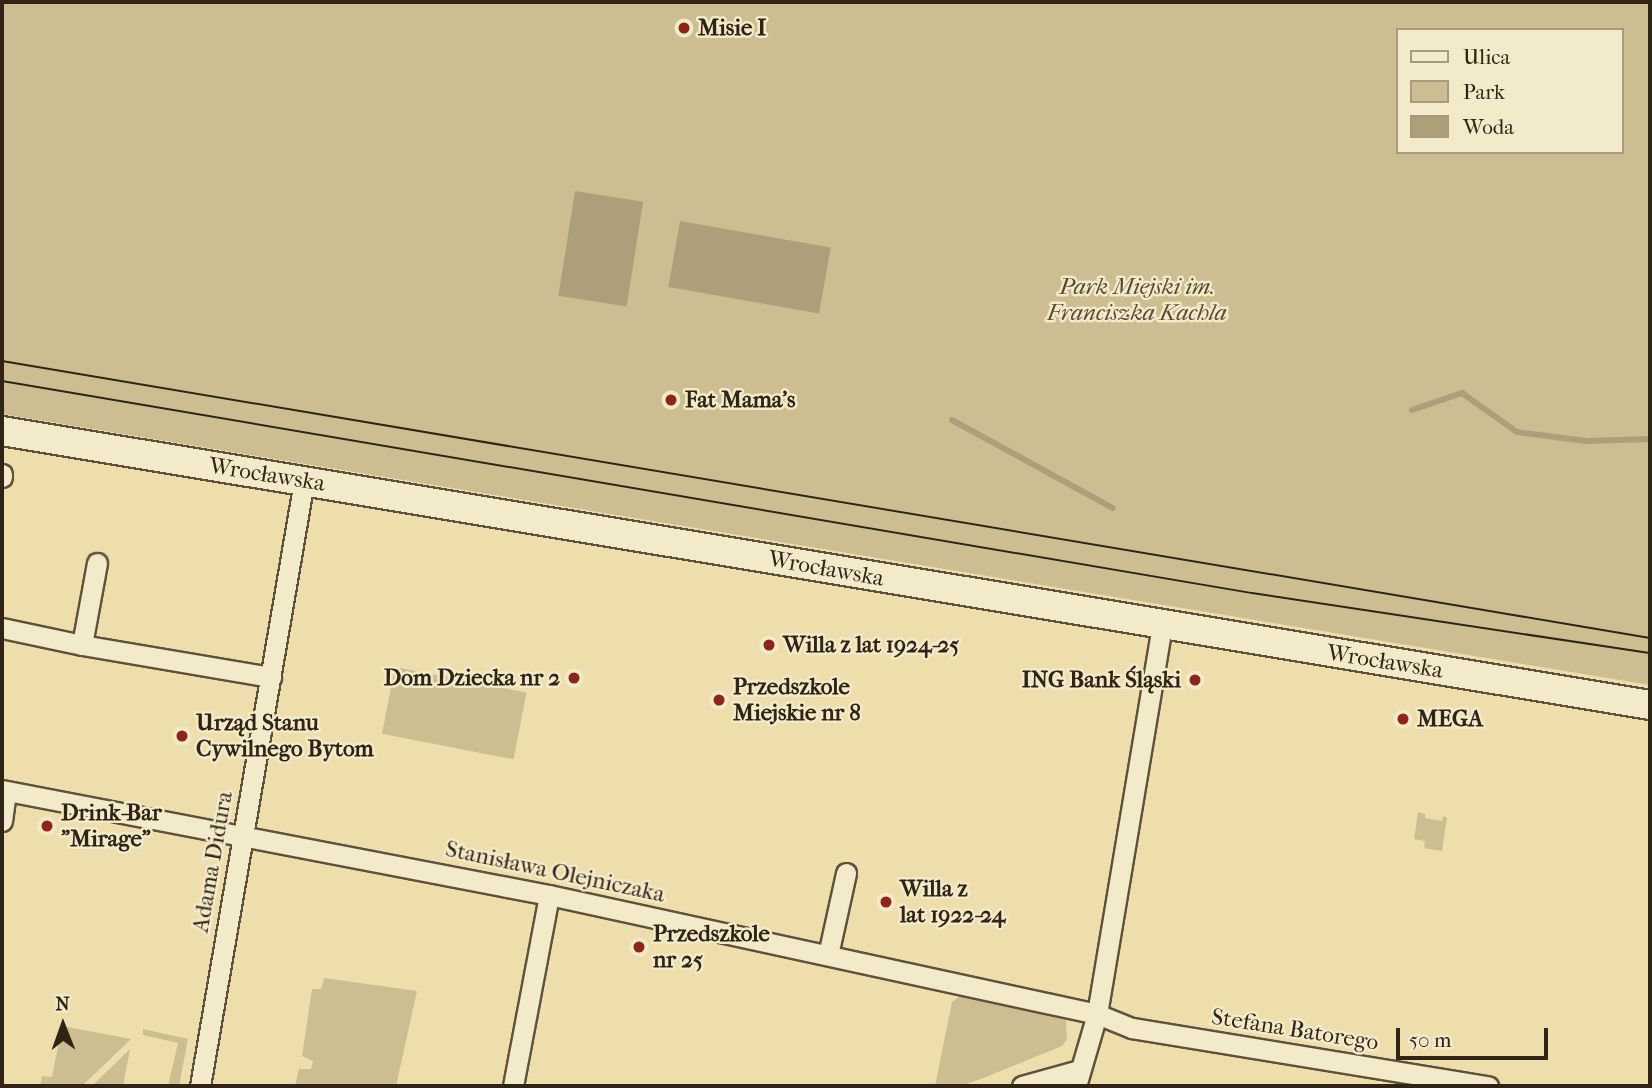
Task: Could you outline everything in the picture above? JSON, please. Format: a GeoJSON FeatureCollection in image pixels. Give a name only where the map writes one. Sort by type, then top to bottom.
{"type":"FeatureCollection","features":[{"type":"Feature","properties":{"kind":"main road","name":"Wrocławska"},"geometry":{"type":"LineString","coordinates":[[2,431],[1650,705]]}},
{"type":"Feature","properties":{"kind":"street","name":"Adama Didura"},"geometry":{"type":"LineString","coordinates":[[200,1086],[304,481]]}},
{"type":"Feature","properties":{"kind":"street"},"geometry":{"type":"LineString","coordinates":[[82,645],[97,563]]}},
{"type":"Feature","properties":{"kind":"street"},"geometry":{"type":"LineString","coordinates":[[1022,1086],[1078,1078],[1097,1014],[1162,625]]}},
{"type":"Feature","properties":{"kind":"street"},"geometry":{"type":"LineString","coordinates":[[2,628],[82,645],[271,677]]}},
{"type":"Feature","properties":{"kind":"street"},"geometry":{"type":"LineString","coordinates":[[2,821],[4,791]]}},
{"type":"Feature","properties":{"kind":"street","name":"Stanisława Olejniczaka"},"geometry":{"type":"LineString","coordinates":[[4,791],[242,834],[549,895],[1097,1014]]}},
{"type":"Feature","properties":{"kind":"street"},"geometry":{"type":"LineString","coordinates":[[828,955],[846,873]]}},
{"type":"Feature","properties":{"kind":"street"},"geometry":{"type":"LineString","coordinates":[[513,1086],[549,895]]}},
{"type":"Feature","properties":{"kind":"street","name":"Stefana Batorego"},"geometry":{"type":"LineString","coordinates":[[1097,1014],[1132,1028],[1488,1086]]}},
{"type":"Feature","properties":{"kind":"green space","name":"Park Miejski im. Franciszka Kachla"},"geometry":{"type":"Polygon","coordinates":[[[2,2],[1650,2],[1650,685],[2,414],[2,2]]]}},
{"type":"Feature","properties":{"kind":"green space"},"geometry":{"type":"Polygon","coordinates":[[[395,667],[527,693],[514,759],[382,734],[395,667]]]}},
{"type":"Feature","properties":{"kind":"green space"},"geometry":{"type":"Polygon","coordinates":[[[1418,812],[1425,814],[1425,818],[1442,821],[1443,816],[1447,818],[1442,851],[1424,848],[1425,841],[1414,839],[1418,812]]]}},
{"type":"Feature","properties":{"kind":"green space"},"geometry":{"type":"Polygon","coordinates":[[[324,978],[417,991],[396,1086],[295,1086],[299,1069],[311,1069],[313,1061],[302,1056],[312,989],[321,989],[324,978]]]}},
{"type":"Feature","properties":{"kind":"green space"},"geometry":{"type":"Polygon","coordinates":[[[960,996],[1066,1020],[1067,1039],[1062,1046],[961,1086],[935,1086],[952,1002],[960,996]]]}},
{"type":"Feature","properties":{"kind":"green space"},"geometry":{"type":"Polygon","coordinates":[[[62,1026],[131,1039],[82,1086],[40,1086],[42,1076],[52,1077],[62,1026]]]}},
{"type":"Feature","properties":{"kind":"green space"},"geometry":{"type":"Polygon","coordinates":[[[143,1029],[188,1039],[179,1086],[168,1086],[178,1043],[143,1035],[143,1029]]]}},
{"type":"Feature","properties":{"kind":"green space"},"geometry":{"type":"Polygon","coordinates":[[[130,1049],[123,1086],[92,1086],[130,1049]]]}},
{"type":"Feature","properties":{"kind":"water"},"geometry":{"type":"Polygon","coordinates":[[[575,191],[643,202],[627,306],[558,296],[575,191]]]}},
{"type":"Feature","properties":{"kind":"water"},"geometry":{"type":"Polygon","coordinates":[[[680,221],[831,248],[819,314],[668,287],[680,221]]]}},
{"type":"Feature","properties":{"kind":"waterway"},"geometry":{"type":"LineString","coordinates":[[1412,410],[1462,393],[1517,432],[1586,441],[1650,439]]}},
{"type":"Feature","properties":{"kind":"waterway"},"geometry":{"type":"LineString","coordinates":[[952,420],[1113,508]]}},
{"type":"Feature","properties":{"kind":"tram line"},"geometry":{"type":"LineString","coordinates":[[2,361],[1650,638]]}},
{"type":"Feature","properties":{"kind":"tram line"},"geometry":{"type":"LineString","coordinates":[[2,381],[1252,593],[1650,653]]}},
{"type":"Feature","properties":{"kind":"place","name":"Misie I"},"geometry":{"type":"Point","coordinates":[684,28]}},
{"type":"Feature","properties":{"kind":"place","name":"Fat Mama's"},"geometry":{"type":"Point","coordinates":[671,400]}},
{"type":"Feature","properties":{"kind":"place","name":"Willa z lat 1924-25"},"geometry":{"type":"Point","coordinates":[769,645]}},
{"type":"Feature","properties":{"kind":"place","name":"Dom Dziecka nr 2"},"geometry":{"type":"Point","coordinates":[574,678]}},
{"type":"Feature","properties":{"kind":"place","name":"ING Bank Śląski"},"geometry":{"type":"Point","coordinates":[1195,680]}},
{"type":"Feature","properties":{"kind":"place","name":"Przedszkole Miejskie nr 8"},"geometry":{"type":"Point","coordinates":[719,700]}},
{"type":"Feature","properties":{"kind":"place","name":"MEGA"},"geometry":{"type":"Point","coordinates":[1403,719]}},
{"type":"Feature","properties":{"kind":"place","name":"Urząd Stanu Cywilnego Bytom"},"geometry":{"type":"Point","coordinates":[182,736]}},
{"type":"Feature","properties":{"kind":"place","name":"Drink-Bar \"Mirage\""},"geometry":{"type":"Point","coordinates":[47,826]}},
{"type":"Feature","properties":{"kind":"place","name":"Willa z lat 1922-24"},"geometry":{"type":"Point","coordinates":[886,902]}},
{"type":"Feature","properties":{"kind":"place","name":"Przedszkole nr 25"},"geometry":{"type":"Point","coordinates":[639,947]}}]}
